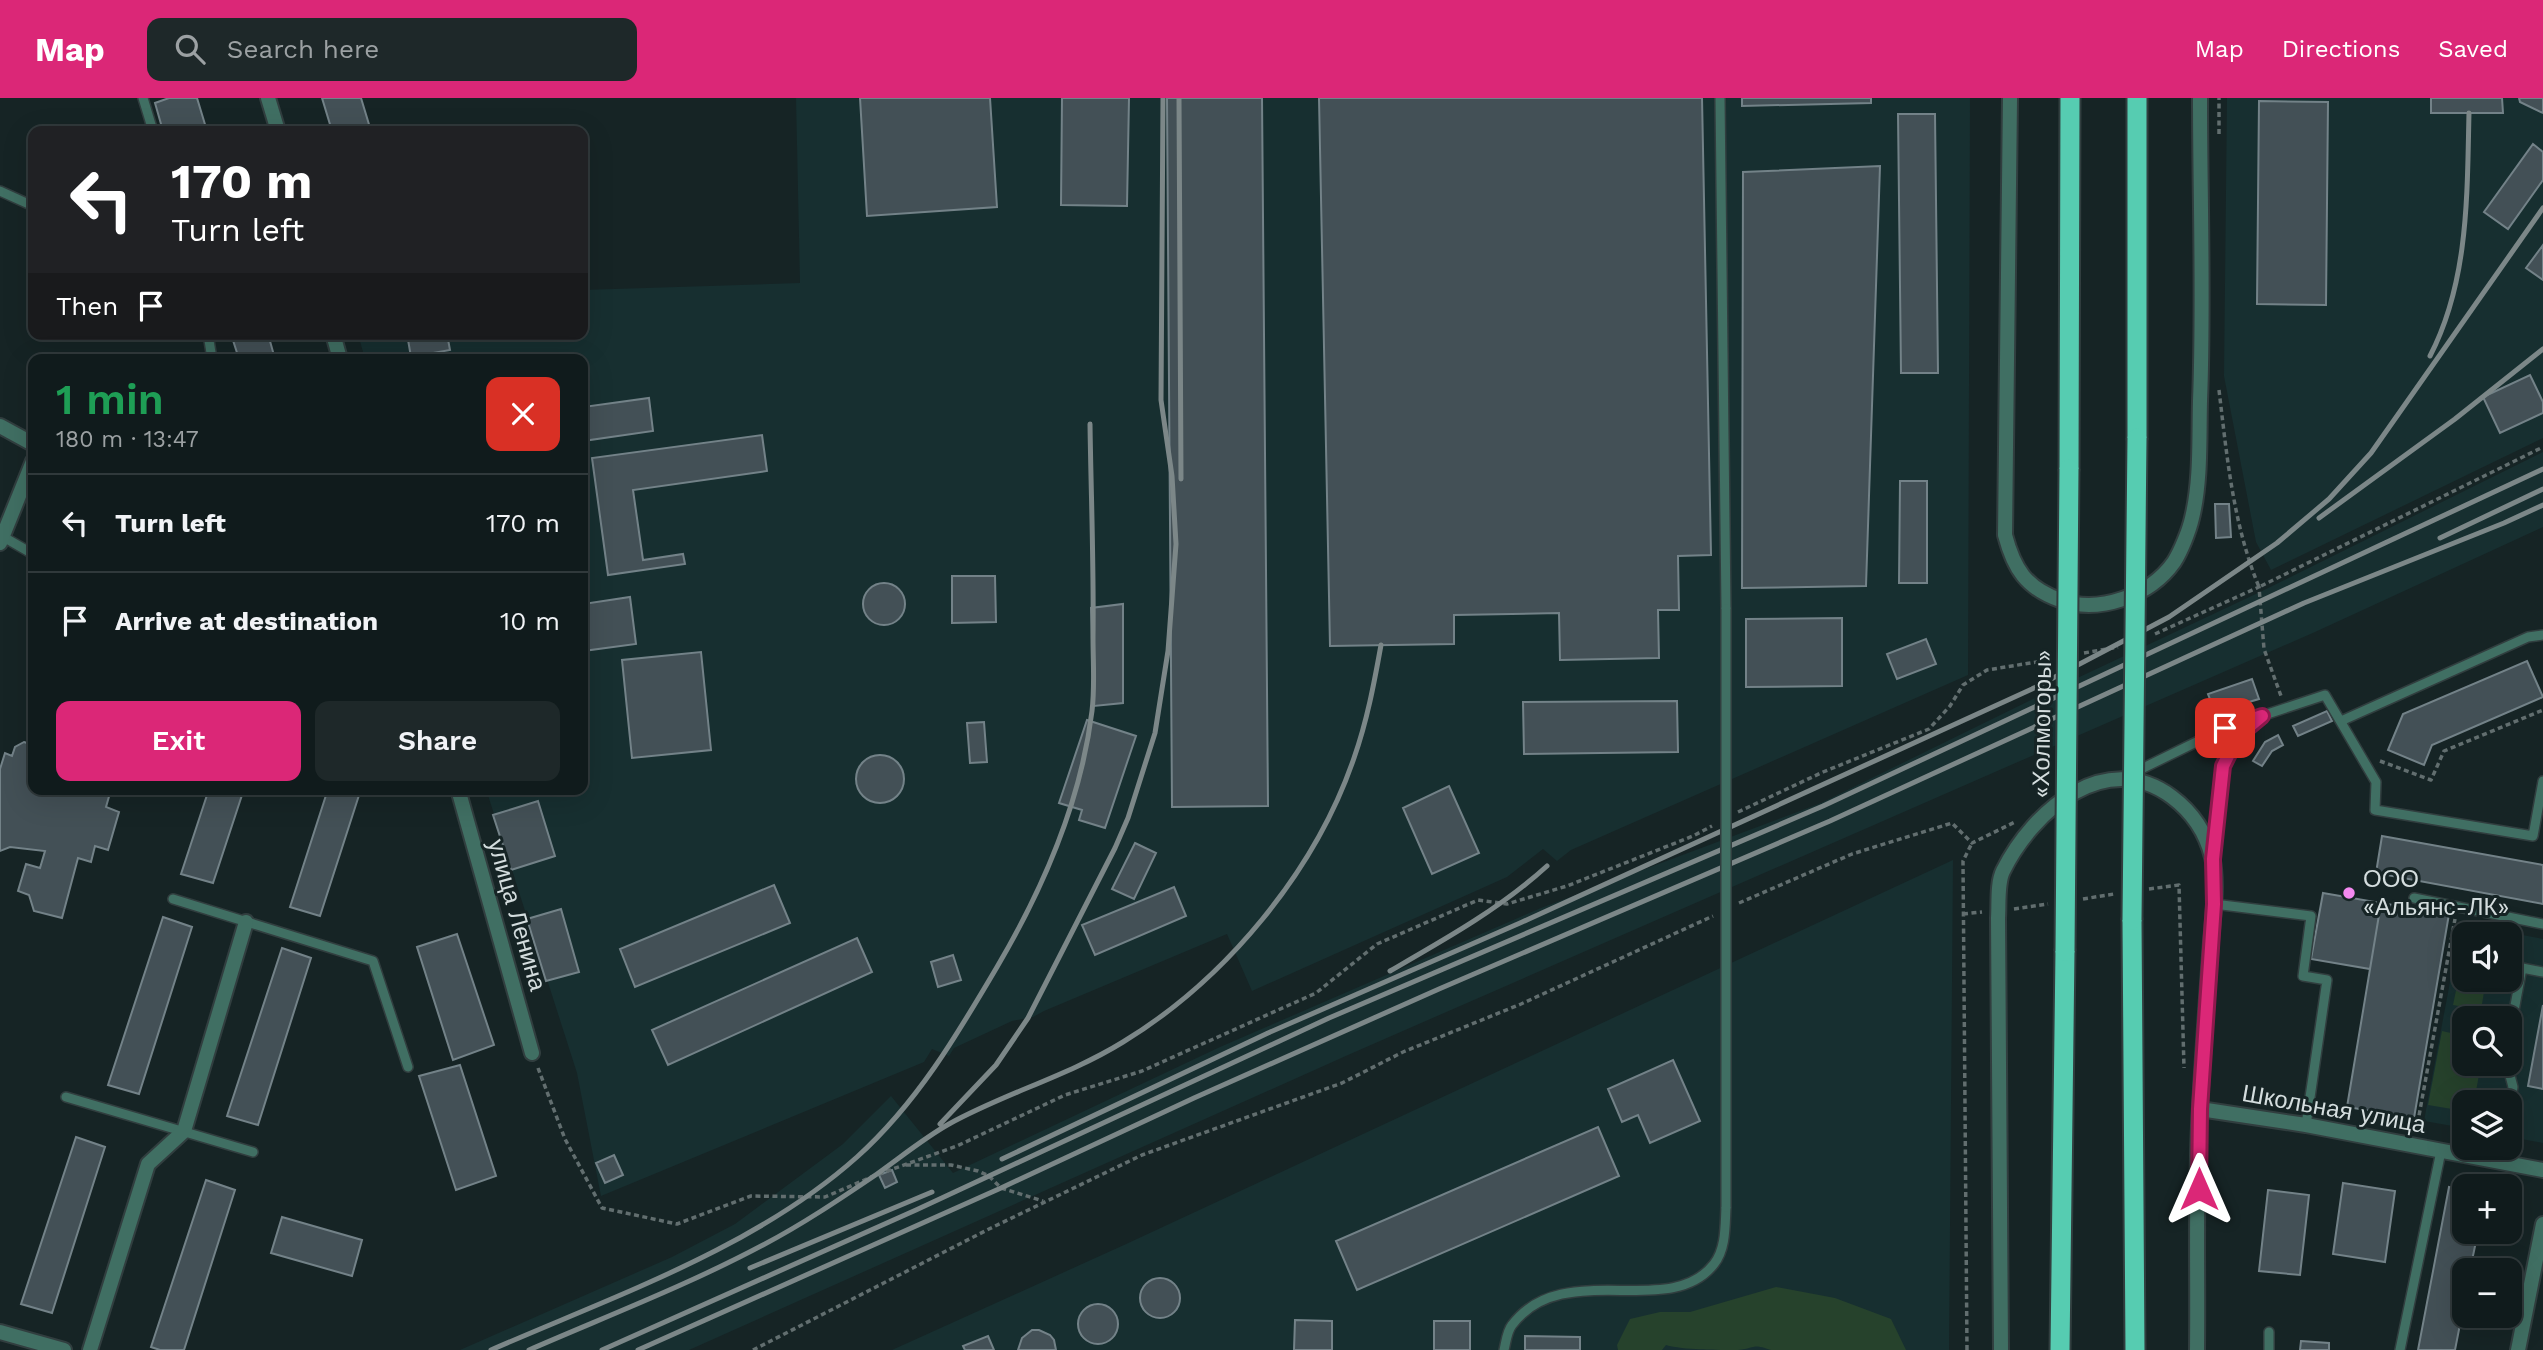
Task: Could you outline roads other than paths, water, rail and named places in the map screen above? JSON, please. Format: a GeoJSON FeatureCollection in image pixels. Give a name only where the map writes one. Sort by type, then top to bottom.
{"type":"FeatureCollection","features":[{"type":"Feature","properties":{"kind":"highway","name":"«Холмогоры»"},"geometry":{"type":"LineString","coordinates":[[2060,1350],[2070,98]]}},
{"type":"Feature","properties":{"kind":"highway"},"geometry":{"type":"LineString","coordinates":[[2135,1350],[2132,920],[2137,98]]}},
{"type":"Feature","properties":{"kind":"street"},"geometry":{"type":"LineString","coordinates":[[268,98],[276,126]]}},
{"type":"Feature","properties":{"kind":"street"},"geometry":{"type":"LineString","coordinates":[[2010,98],[2005,535],[2011,557],[2025,579],[2042,593],[2066,602],[2096,606],[2121,600],[2146,588],[2174,562],[2192,518],[2198,466],[2202,359],[2200,98]]}},
{"type":"Feature","properties":{"kind":"street"},"geometry":{"type":"LineString","coordinates":[[0,426],[28,441]]}},
{"type":"Feature","properties":{"kind":"street"},"geometry":{"type":"LineString","coordinates":[[1,538],[28,473]]}},
{"type":"Feature","properties":{"kind":"street"},"geometry":{"type":"LineString","coordinates":[[2001,1350],[1997,918],[2002,873],[2032,825],[2059,801],[2101,781],[2124,778],[2161,789],[2187,808],[2204,833],[2213,859],[2214,904],[2200,1109],[2197,1350]]}},
{"type":"Feature","properties":{"kind":"street","name":"улица Ленина"},"geometry":{"type":"LineString","coordinates":[[460,795],[532,1053]]}},
{"type":"Feature","properties":{"kind":"street"},"geometry":{"type":"LineString","coordinates":[[90,1350],[148,1164],[184,1131],[246,922]]}},
{"type":"Feature","properties":{"kind":"street","name":"Школьная улица"},"geometry":{"type":"LineString","coordinates":[[2200,1109],[2452,1152]]}},
{"type":"Feature","properties":{"kind":"street","name":"Школьная улица"},"geometry":{"type":"LineString","coordinates":[[2514,1160],[2543,1170]]}},
{"type":"Feature","properties":{"kind":"street"},"geometry":{"type":"LineString","coordinates":[[2518,1350],[2543,1224]]}},
{"type":"Feature","properties":{"kind":"street"},"geometry":{"type":"LineString","coordinates":[[0,1332],[64,1350]]}},
{"type":"Feature","properties":{"kind":"lane"},"geometry":{"type":"LineString","coordinates":[[142,98],[151,126]]}},
{"type":"Feature","properties":{"kind":"lane"},"geometry":{"type":"LineString","coordinates":[[1504,1350],[1510,1326],[1532,1307],[1566,1292],[1602,1289],[1671,1290],[1698,1280],[1716,1263],[1724,1238],[1726,609],[1720,98]]}},
{"type":"Feature","properties":{"kind":"lane"},"geometry":{"type":"LineString","coordinates":[[0,191],[28,204]]}},
{"type":"Feature","properties":{"kind":"lane"},"geometry":{"type":"LineString","coordinates":[[1,538],[28,552]]}},
{"type":"Feature","properties":{"kind":"lane"},"geometry":{"type":"LineString","coordinates":[[2341,721],[2528,637],[2543,635]]}},
{"type":"Feature","properties":{"kind":"lane"},"geometry":{"type":"LineString","coordinates":[[2124,778],[2225,728],[2325,695],[2376,782],[2375,810],[2533,836],[2543,781]]}},
{"type":"Feature","properties":{"kind":"lane"},"geometry":{"type":"LineString","coordinates":[[2213,859],[2223,766],[2238,736],[2262,716]]}},
{"type":"Feature","properties":{"kind":"lane"},"geometry":{"type":"LineString","coordinates":[[2414,898],[2543,924]]}},
{"type":"Feature","properties":{"kind":"lane"},"geometry":{"type":"LineString","coordinates":[[173,899],[373,961],[408,1067]]}},
{"type":"Feature","properties":{"kind":"lane"},"geometry":{"type":"LineString","coordinates":[[2214,904],[2311,916],[2303,976],[2327,980],[2306,1125]]}},
{"type":"Feature","properties":{"kind":"lane"},"geometry":{"type":"LineString","coordinates":[[2515,1006],[2522,968],[2543,972]]}},
{"type":"Feature","properties":{"kind":"lane"},"geometry":{"type":"LineString","coordinates":[[66,1097],[253,1152]]}},
{"type":"Feature","properties":{"kind":"lane"},"geometry":{"type":"LineString","coordinates":[[2400,1350],[2441,1151]]}},
{"type":"Feature","properties":{"kind":"lane"},"geometry":{"type":"LineString","coordinates":[[2269,1332],[2269,1350]]}},
{"type":"Feature","properties":{"kind":"railway"},"geometry":{"type":"LineString","coordinates":[[940,1124],[996,1065],[1028,1018],[1115,848],[1128,818],[1155,733],[1168,651],[1176,544],[1172,476],[1161,400],[1163,98]]}},
{"type":"Feature","properties":{"kind":"railway"},"geometry":{"type":"LineString","coordinates":[[1179,98],[1181,479]]}},
{"type":"Feature","properties":{"kind":"railway"},"geometry":{"type":"LineString","coordinates":[[2430,356],[2443,327],[2459,268],[2466,206],[2469,113]]}},
{"type":"Feature","properties":{"kind":"railway"},"geometry":{"type":"LineString","coordinates":[[1002,1159],[1268,1033],[1520,923],[2032,689],[2169,617],[2277,543],[2329,499],[2371,453],[2543,208]]}},
{"type":"Feature","properties":{"kind":"railway"},"geometry":{"type":"LineString","coordinates":[[2319,518],[2455,419],[2543,349]]}},
{"type":"Feature","properties":{"kind":"railway"},"geometry":{"type":"LineString","coordinates":[[491,1350],[682,1267],[774,1218],[817,1189],[879,1136],[917,1091],[951,1043],[1030,907],[1058,843],[1087,745],[1094,684],[1090,424]]}},
{"type":"Feature","properties":{"kind":"railway"},"geometry":{"type":"LineString","coordinates":[[602,1350],[916,1210],[1329,1018],[1823,806],[2543,469]]}},
{"type":"Feature","properties":{"kind":"railway"},"geometry":{"type":"LineString","coordinates":[[2440,538],[2543,489]]}},
{"type":"Feature","properties":{"kind":"railway"},"geometry":{"type":"LineString","coordinates":[[638,1350],[1439,989],[1830,821],[2304,603],[2543,505]]}},
{"type":"Feature","properties":{"kind":"railway"},"geometry":{"type":"LineString","coordinates":[[529,1350],[677,1287],[778,1237],[849,1193],[940,1129],[1102,1054],[1161,1017],[1197,988],[1262,920],[1291,882],[1316,842],[1337,800],[1359,744],[1381,645]]}},
{"type":"Feature","properties":{"kind":"railway"},"geometry":{"type":"LineString","coordinates":[[1390,971],[1491,910],[1547,866]]}},
{"type":"Feature","properties":{"kind":"railway"},"geometry":{"type":"LineString","coordinates":[[750,1268],[932,1192]]}},
{"type":"Feature","properties":{"kind":"place","name":"ООО «Альянс-ЛК»"},"geometry":{"type":"Point","coordinates":[2349,893]}}]}
